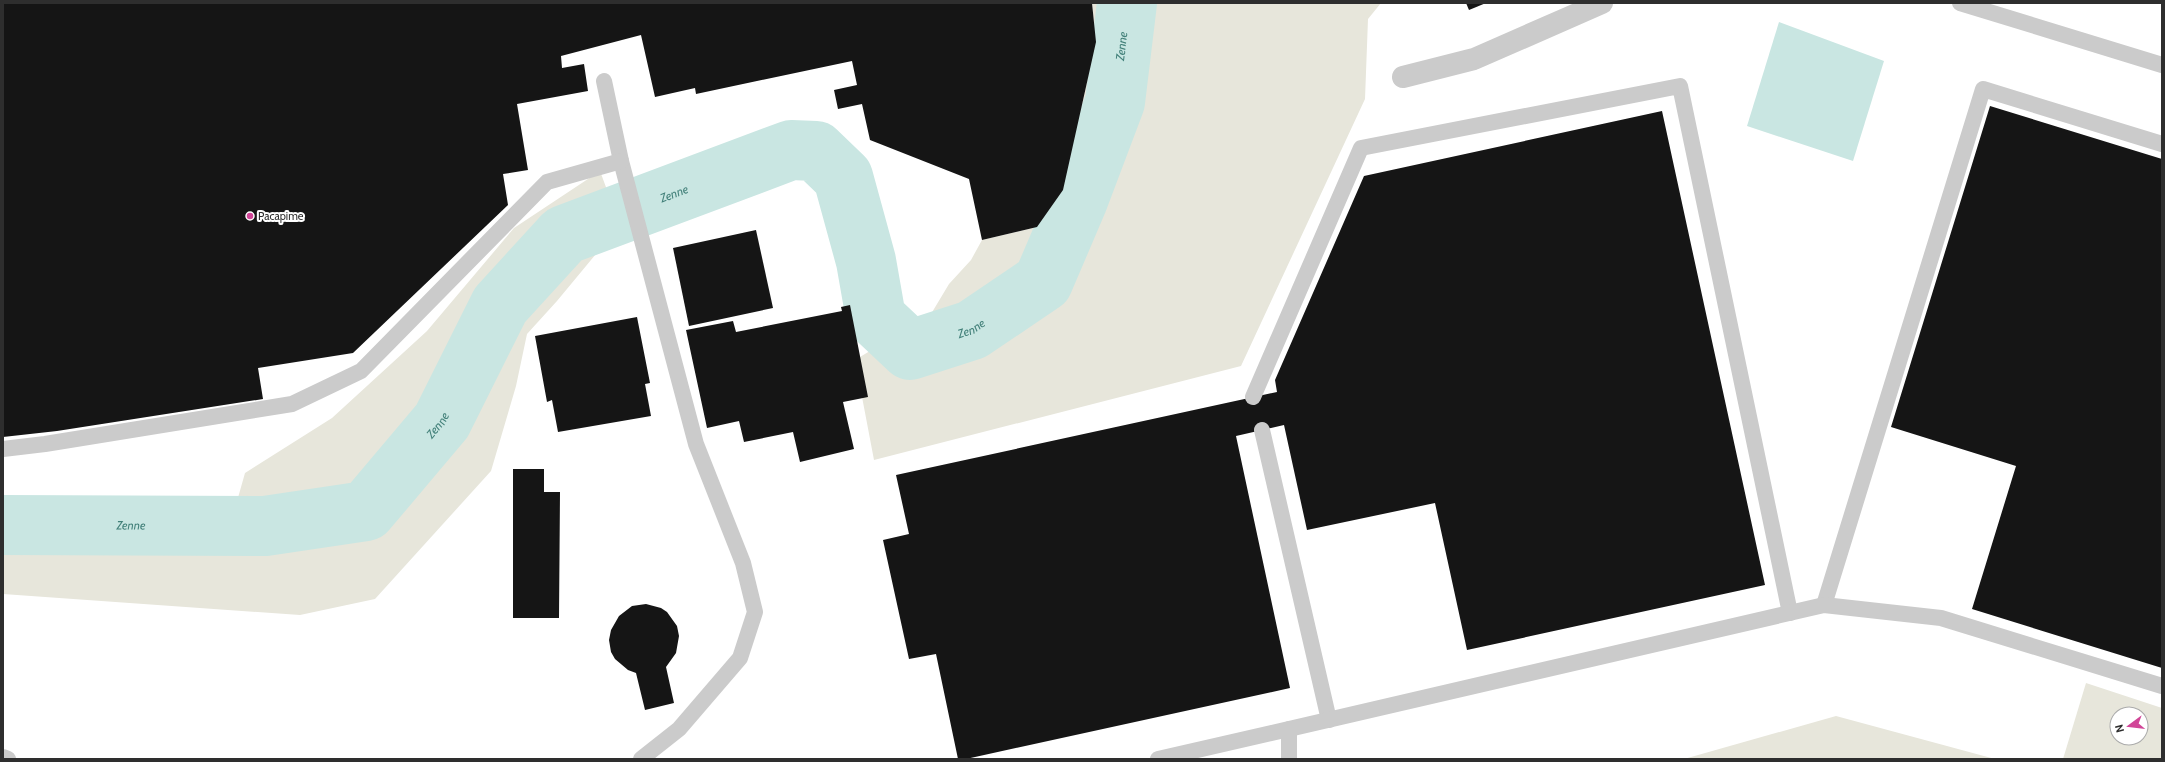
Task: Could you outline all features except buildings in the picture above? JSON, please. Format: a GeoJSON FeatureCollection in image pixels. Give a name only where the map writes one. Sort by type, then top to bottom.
{"type":"FeatureCollection","features":[{"type":"Feature","properties":{"kind":"street"},"geometry":{"type":"LineString","coordinates":[[1403,76],[1474,59],[1602,3]]}},
{"type":"Feature","properties":{"kind":"lane"},"geometry":{"type":"LineString","coordinates":[[1960,3],[2162,65]]}},
{"type":"Feature","properties":{"kind":"lane"},"geometry":{"type":"LineString","coordinates":[[604,81],[621,161],[696,444],[743,563],[755,612],[740,658],[679,729],[641,759]]}},
{"type":"Feature","properties":{"kind":"lane"},"geometry":{"type":"LineString","coordinates":[[1253,397],[1361,148],[1680,86],[1790,613]]}},
{"type":"Feature","properties":{"kind":"lane"},"geometry":{"type":"LineString","coordinates":[[1824,605],[1983,89],[2162,144]]}},
{"type":"Feature","properties":{"kind":"lane"},"geometry":{"type":"LineString","coordinates":[[3,449],[53,443],[292,404],[361,371],[547,182],[621,161]]}},
{"type":"Feature","properties":{"kind":"lane"},"geometry":{"type":"LineString","coordinates":[[1262,430],[1329,720]]}},
{"type":"Feature","properties":{"kind":"lane"},"geometry":{"type":"LineString","coordinates":[[1158,759],[1824,605],[1941,618],[2162,686]]}},
{"type":"Feature","properties":{"kind":"lane"},"geometry":{"type":"LineString","coordinates":[[1289,729],[1289,759]]}},
{"type":"Feature","properties":{"kind":"lane"},"geometry":{"type":"LineString","coordinates":[[3,757],[8,759]]}},
{"type":"Feature","properties":{"kind":"shaded area"},"geometry":{"type":"Polygon","coordinates":[[[1092,3],[1381,3],[1368,19],[1365,99],[1241,366],[874,460],[855,360],[931,314],[949,284],[971,260],[982,240],[1037,227],[1063,190],[1096,42],[1092,3]]]}},
{"type":"Feature","properties":{"kind":"shaded area"},"geometry":{"type":"Polygon","coordinates":[[[600,171],[620,225],[557,301],[527,334],[516,386],[491,471],[375,599],[300,615],[3,594],[3,534],[232,519],[245,473],[332,418],[427,331],[514,228],[600,171]]]}},
{"type":"Feature","properties":{"kind":"shaded area"},"geometry":{"type":"Polygon","coordinates":[[[2086,683],[2162,708],[2162,759],[2063,759],[2086,683]]]}},
{"type":"Feature","properties":{"kind":"shaded area"},"geometry":{"type":"Polygon","coordinates":[[[1836,716],[1995,759],[1684,759],[1836,716]]]}},
{"type":"Feature","properties":{"kind":"water"},"geometry":{"type":"Polygon","coordinates":[[[1779,22],[1884,61],[1853,161],[1747,126],[1779,22]]]}},
{"type":"Feature","properties":{"kind":"waterway","name":"Zenne"},"geometry":{"type":"LineString","coordinates":[[3,525],[265,526],[366,511],[442,421],[500,305],[564,235],[791,150],[816,151],[843,177],[866,261],[876,318],[910,350],[972,330],[1043,282],[1078,200],[1115,102],[1127,3]]}},
{"type":"Feature","properties":{"kind":"place","name":"Pacapime"},"geometry":{"type":"Point","coordinates":[250,216]}}]}
